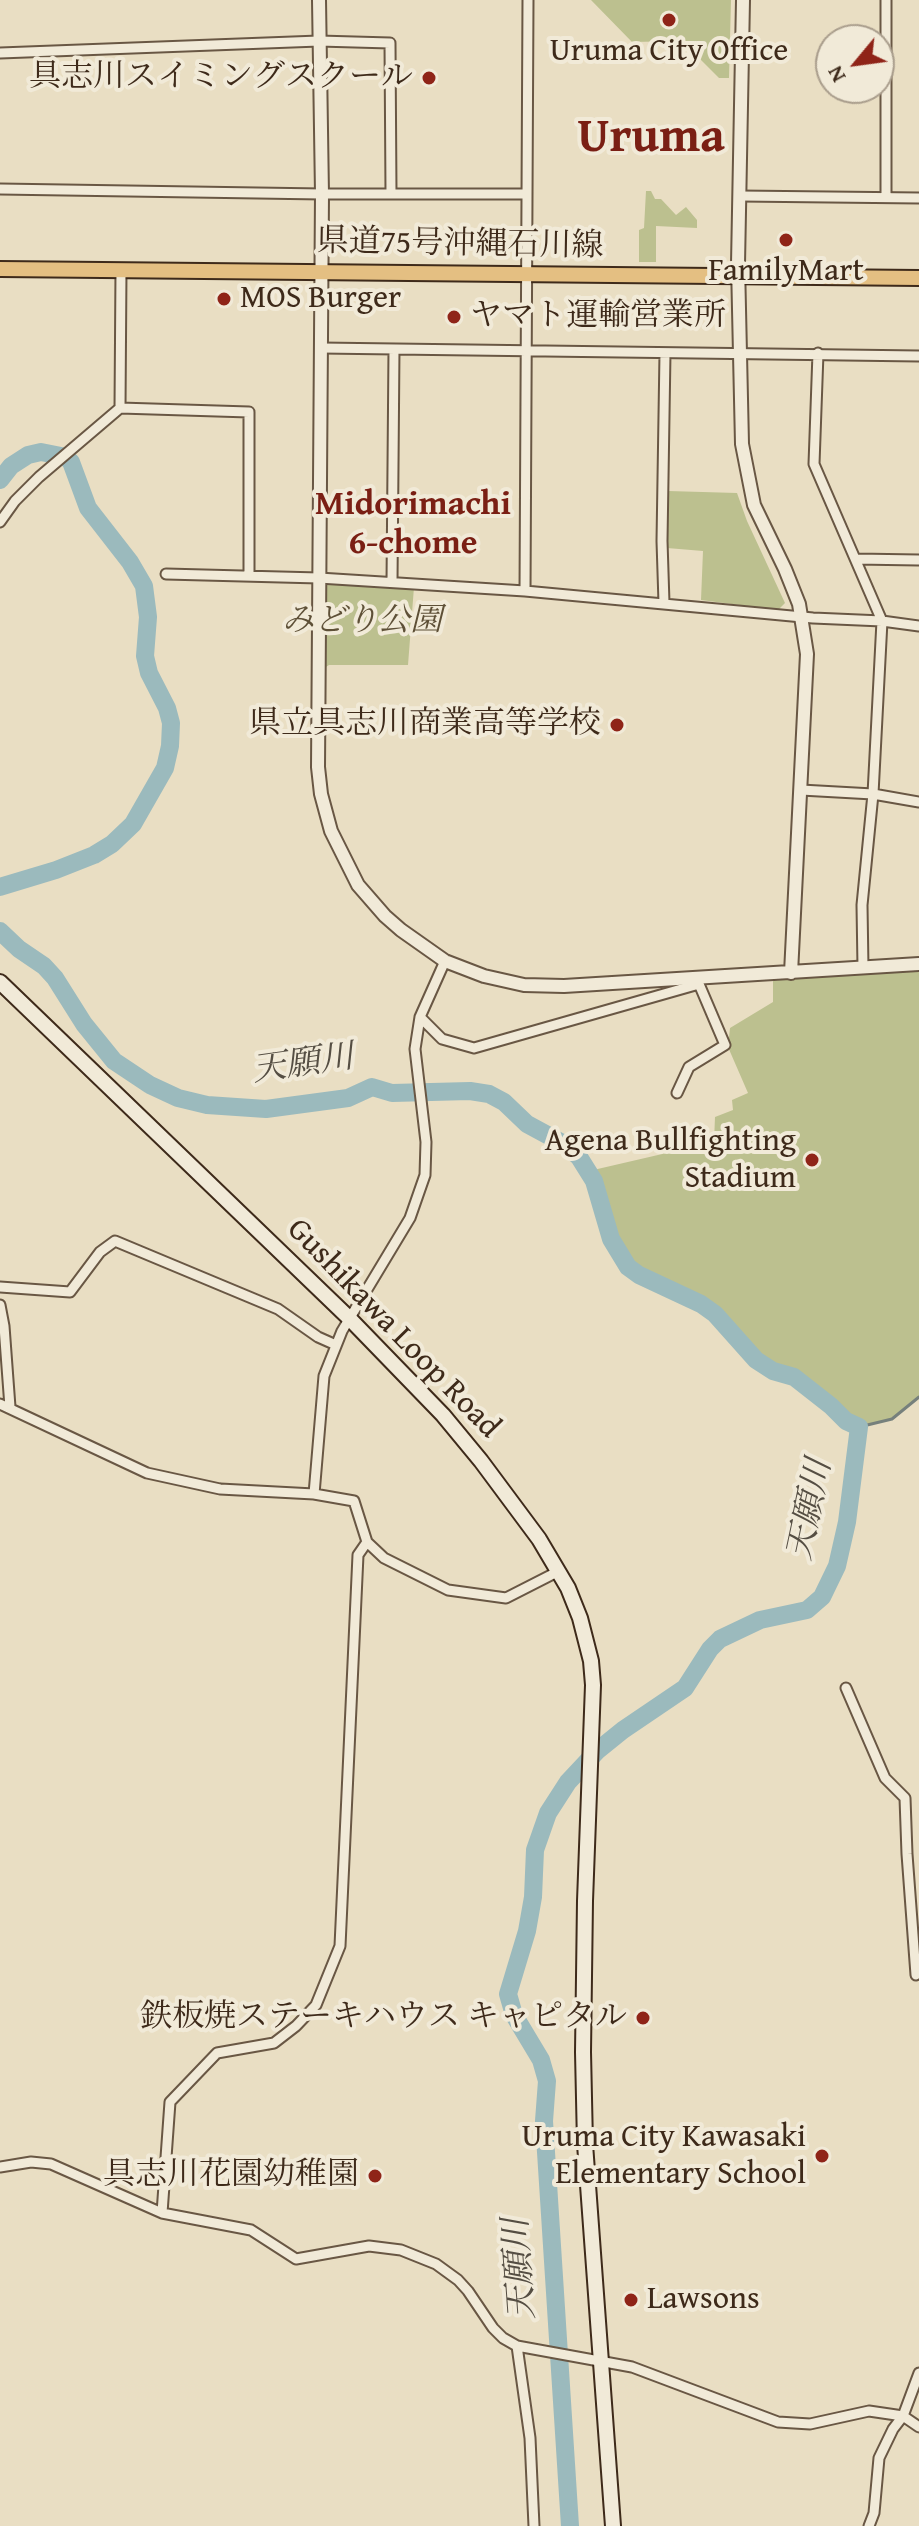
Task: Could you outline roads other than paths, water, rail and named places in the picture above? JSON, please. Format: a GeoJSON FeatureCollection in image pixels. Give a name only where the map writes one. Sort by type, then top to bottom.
{"type":"FeatureCollection","features":[{"type":"Feature","properties":{"kind":"main road","name":"県道75号沖縄石川線"},"geometry":{"type":"LineString","coordinates":[[0,269],[919,278]]}},
{"type":"Feature","properties":{"kind":"main road","name":"Gushikawa Loop Road"},"geometry":{"type":"LineString","coordinates":[[0,982],[349,1318],[443,1415],[517,1508],[559,1571],[580,1618],[593,1685],[585,1901],[585,2144],[613,2526]]}},
{"type":"Feature","properties":{"kind":"street"},"geometry":{"type":"LineString","coordinates":[[319,0],[322,272],[318,767],[321,794],[331,831],[352,874],[370,900],[401,930],[445,961],[508,983],[544,987],[699,981],[919,964]]}},
{"type":"Feature","properties":{"kind":"street"},"geometry":{"type":"LineString","coordinates":[[525,591],[528,0]]}},
{"type":"Feature","properties":{"kind":"street"},"geometry":{"type":"LineString","coordinates":[[743,0],[739,277],[742,444],[749,488],[759,519],[792,586],[802,617],[807,668],[791,973]]}},
{"type":"Feature","properties":{"kind":"street"},"geometry":{"type":"LineString","coordinates":[[886,0],[886,197]]}},
{"type":"Feature","properties":{"kind":"street"},"geometry":{"type":"LineString","coordinates":[[0,53],[319,41],[390,43],[391,193]]}},
{"type":"Feature","properties":{"kind":"street"},"geometry":{"type":"LineString","coordinates":[[0,189],[527,194]]}},
{"type":"Feature","properties":{"kind":"street"},"geometry":{"type":"LineString","coordinates":[[740,196],[919,198]]}},
{"type":"Feature","properties":{"kind":"street"},"geometry":{"type":"LineString","coordinates":[[120,408],[121,270]]}},
{"type":"Feature","properties":{"kind":"street"},"geometry":{"type":"LineString","coordinates":[[321,348],[919,356]]}},
{"type":"Feature","properties":{"kind":"street"},"geometry":{"type":"LineString","coordinates":[[392,582],[394,349]]}},
{"type":"Feature","properties":{"kind":"street"},"geometry":{"type":"LineString","coordinates":[[664,603],[665,353]]}},
{"type":"Feature","properties":{"kind":"street"},"geometry":{"type":"LineString","coordinates":[[818,353],[814,464],[882,621],[873,794],[862,905],[863,968]]}},
{"type":"Feature","properties":{"kind":"street"},"geometry":{"type":"LineString","coordinates":[[0,522],[15,501],[39,477],[120,408],[249,412],[249,575]]}},
{"type":"Feature","properties":{"kind":"street"},"geometry":{"type":"LineString","coordinates":[[856,559],[919,560]]}},
{"type":"Feature","properties":{"kind":"street"},"geometry":{"type":"LineString","coordinates":[[166,574],[319,578],[525,591],[919,626]]}},
{"type":"Feature","properties":{"kind":"street"},"geometry":{"type":"LineString","coordinates":[[801,790],[873,794],[919,802]]}},
{"type":"Feature","properties":{"kind":"street"},"geometry":{"type":"LineString","coordinates":[[314,1494],[324,1376],[349,1318],[410,1218],[425,1175],[425,1126],[415,1057],[420,1017],[445,961]]}},
{"type":"Feature","properties":{"kind":"street"},"geometry":{"type":"LineString","coordinates":[[420,1017],[442,1039],[474,1048],[699,981]]}},
{"type":"Feature","properties":{"kind":"street"},"geometry":{"type":"LineString","coordinates":[[677,1093],[689,1067],[725,1045],[699,981]]}},
{"type":"Feature","properties":{"kind":"street"},"geometry":{"type":"LineString","coordinates":[[0,1287],[70,1292],[100,1252],[115,1241],[278,1309],[318,1337],[336,1345]]}},
{"type":"Feature","properties":{"kind":"street"},"geometry":{"type":"LineString","coordinates":[[0,1305],[4,1326],[5,1406],[147,1473],[220,1489],[314,1494],[354,1501],[367,1542],[384,1558],[448,1590],[506,1598],[559,1571]]}},
{"type":"Feature","properties":{"kind":"street"},"geometry":{"type":"LineString","coordinates":[[162,2213],[170,2102],[217,2053],[274,2043],[296,2026],[316,2005],[340,1946],[358,1555],[367,1542]]}},
{"type":"Feature","properties":{"kind":"street"},"geometry":{"type":"LineString","coordinates":[[846,1688],[885,1778],[905,1798],[916,1975]]}},
{"type":"Feature","properties":{"kind":"street"},"geometry":{"type":"LineString","coordinates":[[905,1798],[919,1797]]}},
{"type":"Feature","properties":{"kind":"street"},"geometry":{"type":"LineString","coordinates":[[0,2167],[31,2162],[51,2164],[162,2213],[251,2230],[296,2259],[369,2246],[401,2250],[436,2264],[458,2280],[493,2328],[517,2346],[632,2367],[778,2422],[810,2424],[869,2411],[903,2416],[919,2427]]}},
{"type":"Feature","properties":{"kind":"street"},"geometry":{"type":"LineString","coordinates":[[517,2346],[530,2438],[534,2526]]}},
{"type":"Feature","properties":{"kind":"street"},"geometry":{"type":"LineString","coordinates":[[869,2526],[874,2513],[879,2458],[903,2416],[919,2373]]}},
{"type":"Feature","properties":{"kind":"waterway"},"geometry":{"type":"LineString","coordinates":[[0,480],[11,466],[28,455],[41,452],[66,457],[71,462],[88,508],[130,562],[144,586],[148,617],[145,656],[149,673],[171,723],[165,768],[133,824],[112,844],[94,855],[0,887]]}},
{"type":"Feature","properties":{"kind":"waterway","name":"天願川"},"geometry":{"type":"LineString","coordinates":[[0,931],[55,978],[84,1024],[114,1061],[150,1085],[178,1098],[207,1105],[266,1109],[348,1098],[372,1087],[392,1093],[470,1091],[489,1094],[504,1102],[527,1124],[564,1144],[579,1157],[594,1181],[611,1239],[628,1267],[701,1304],[715,1314],[756,1360],[773,1371],[794,1377],[846,1421],[859,1427],[847,1522],[837,1566],[822,1597],[807,1610],[760,1620],[720,1639],[685,1688],[623,1730],[597,1751],[568,1782],[548,1813],[535,1850],[533,1897],[527,1931],[508,1994],[514,2015],[541,2060],[547,2081],[544,2121],[570,2526]]}},
{"type":"Feature","properties":{"kind":"waterway"},"geometry":{"type":"LineString","coordinates":[[859,1427],[892,1419],[919,1397]]}},
{"type":"Feature","properties":{"kind":"place","name":"Uruma City Office"},"geometry":{"type":"Point","coordinates":[669,20]}},
{"type":"Feature","properties":{"kind":"place","name":"具志川スイミングスクール"},"geometry":{"type":"Point","coordinates":[429,78]}},
{"type":"Feature","properties":{"kind":"place","name":"FamilyMart"},"geometry":{"type":"Point","coordinates":[786,240]}},
{"type":"Feature","properties":{"kind":"place","name":"MOS Burger"},"geometry":{"type":"Point","coordinates":[224,299]}},
{"type":"Feature","properties":{"kind":"place","name":"ヤマト運輸営業所"},"geometry":{"type":"Point","coordinates":[454,317]}},
{"type":"Feature","properties":{"kind":"place","name":"県立具志川商業高等学校"},"geometry":{"type":"Point","coordinates":[617,725]}},
{"type":"Feature","properties":{"kind":"place","name":"Agena Bullfighting Stadium"},"geometry":{"type":"Point","coordinates":[812,1160]}},
{"type":"Feature","properties":{"kind":"place","name":"鉄板焼ステーキハウス キャピタル"},"geometry":{"type":"Point","coordinates":[643,2018]}},
{"type":"Feature","properties":{"kind":"place","name":"Uruma City Kawasaki Elementary School"},"geometry":{"type":"Point","coordinates":[822,2156]}},
{"type":"Feature","properties":{"kind":"place","name":"具志川花園幼稚園"},"geometry":{"type":"Point","coordinates":[375,2176]}},
{"type":"Feature","properties":{"kind":"place","name":"Lawsons"},"geometry":{"type":"Point","coordinates":[631,2300]}},
{"type":"Feature","properties":{"kind":"district","name":"Uruma"},"geometry":{"type":"Point","coordinates":[651,139]}},
{"type":"Feature","properties":{"kind":"district","name":"Midorimachi 6-chome"},"geometry":{"type":"Point","coordinates":[413,524]}},
{"type":"Feature","properties":{"kind":"park label","name":"みどり公園"},"geometry":{"type":"Point","coordinates":[362,622]}}]}
